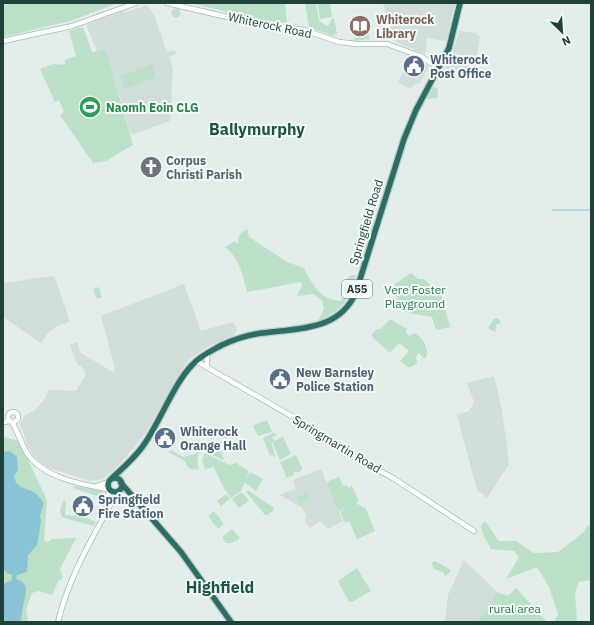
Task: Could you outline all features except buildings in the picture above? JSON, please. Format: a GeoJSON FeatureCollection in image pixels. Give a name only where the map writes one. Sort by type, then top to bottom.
{"type":"FeatureCollection","features":[{"type":"Feature","properties":{"kind":"highway","name":"Springfield Road"},"geometry":{"type":"LineString","coordinates":[[110,480],[124,469],[144,445],[186,373],[196,361],[207,353],[232,341],[252,334],[323,324],[334,319],[346,309],[356,292],[404,139],[416,110],[439,68],[452,38],[460,3]]}},
{"type":"Feature","properties":{"kind":"highway","name":"Springfield Road"},"geometry":{"type":"LineString","coordinates":[[121,482],[124,469]]}},
{"type":"Feature","properties":{"kind":"highway"},"geometry":{"type":"LineString","coordinates":[[129,492],[109,489],[110,480],[117,478],[121,482],[181,552],[231,622]]}},
{"type":"Feature","properties":{"kind":"highway","name":"A55"},"geometry":{"type":"LineString","coordinates":[[118,491],[121,482]]}},
{"type":"Feature","properties":{"kind":"street"},"geometry":{"type":"LineString","coordinates":[[3,41],[72,26],[136,3]]}},
{"type":"Feature","properties":{"kind":"street","name":"Whiterock Road"},"geometry":{"type":"LineString","coordinates":[[167,3],[262,25],[304,30],[346,43],[387,44],[420,56],[439,68]]}},
{"type":"Feature","properties":{"kind":"street"},"geometry":{"type":"LineString","coordinates":[[207,353],[207,367]]}},
{"type":"Feature","properties":{"kind":"street","name":"Springmartin Road"},"geometry":{"type":"LineString","coordinates":[[196,361],[300,421],[346,453],[393,478],[474,531]]}},
{"type":"Feature","properties":{"kind":"street"},"geometry":{"type":"LineString","coordinates":[[3,421],[12,420],[26,452],[40,467],[72,480],[109,489],[106,512]]}},
{"type":"Feature","properties":{"kind":"street"},"geometry":{"type":"LineString","coordinates":[[97,486],[110,480]]}},
{"type":"Feature","properties":{"kind":"street"},"geometry":{"type":"LineString","coordinates":[[58,622],[64,597],[71,581],[118,491]]}},
{"type":"Feature","properties":{"kind":"shaded area"},"geometry":{"type":"Polygon","coordinates":[[[383,3],[455,3],[446,41],[427,38],[425,54],[396,42],[383,3]]]}},
{"type":"Feature","properties":{"kind":"shaded area"},"geometry":{"type":"Polygon","coordinates":[[[147,5],[154,15],[167,52],[175,50],[176,54],[169,57],[173,68],[170,121],[131,135],[106,49],[97,51],[86,25],[123,11],[124,13],[147,5]]]}},
{"type":"Feature","properties":{"kind":"shaded area"},"geometry":{"type":"Polygon","coordinates":[[[459,31],[476,33],[480,37],[474,79],[445,68],[453,52],[459,31]]]}},
{"type":"Feature","properties":{"kind":"shaded area"},"geometry":{"type":"Polygon","coordinates":[[[412,58],[429,66],[420,83],[415,84],[410,89],[398,81],[412,58]]]}},
{"type":"Feature","properties":{"kind":"shaded area"},"geometry":{"type":"Polygon","coordinates":[[[54,276],[70,321],[56,327],[48,333],[41,343],[3,317],[3,283],[54,276]]]}},
{"type":"Feature","properties":{"kind":"shaded area"},"geometry":{"type":"Polygon","coordinates":[[[184,284],[201,331],[233,322],[237,330],[234,335],[209,346],[188,360],[145,434],[118,466],[103,479],[90,481],[52,469],[42,464],[33,455],[27,444],[20,424],[24,416],[34,411],[44,400],[49,390],[76,391],[86,374],[82,367],[77,364],[70,345],[77,342],[81,353],[113,372],[115,368],[101,316],[184,284]]]}},
{"type":"Feature","properties":{"kind":"shaded area"},"geometry":{"type":"Polygon","coordinates":[[[494,376],[502,410],[509,464],[487,498],[477,490],[457,415],[469,411],[474,402],[467,383],[494,376]]]}},
{"type":"Feature","properties":{"kind":"shaded area"},"geometry":{"type":"Polygon","coordinates":[[[321,469],[343,521],[327,529],[320,521],[310,528],[305,522],[306,515],[302,508],[280,495],[296,488],[293,480],[321,469]]]}},
{"type":"Feature","properties":{"kind":"shaded area"},"geometry":{"type":"Polygon","coordinates":[[[464,560],[497,592],[486,612],[476,622],[445,622],[448,595],[464,560]]]}},
{"type":"Feature","properties":{"kind":"green space"},"geometry":{"type":"Polygon","coordinates":[[[3,3],[118,3],[70,21],[3,37],[3,3]]]}},
{"type":"Feature","properties":{"kind":"green space"},"geometry":{"type":"Polygon","coordinates":[[[190,3],[285,3],[287,23],[261,20],[190,3]]]}},
{"type":"Feature","properties":{"kind":"green space"},"geometry":{"type":"Polygon","coordinates":[[[305,3],[316,3],[319,20],[326,26],[329,25],[331,19],[334,18],[337,34],[334,34],[333,36],[309,27],[305,3]]]}},
{"type":"Feature","properties":{"kind":"green space"},"geometry":{"type":"Polygon","coordinates":[[[318,3],[330,3],[332,17],[320,19],[318,3]]]}},
{"type":"Feature","properties":{"kind":"green space"},"geometry":{"type":"Polygon","coordinates":[[[176,8],[181,13],[176,18],[171,13],[176,8]]]}},
{"type":"Feature","properties":{"kind":"green space"},"geometry":{"type":"Polygon","coordinates":[[[365,21],[367,21],[369,39],[355,41],[354,38],[358,38],[357,35],[366,33],[365,21]]]}},
{"type":"Feature","properties":{"kind":"green space"},"geometry":{"type":"Polygon","coordinates":[[[83,27],[92,52],[106,49],[133,145],[106,161],[93,163],[60,115],[64,112],[59,100],[55,102],[40,69],[53,64],[65,65],[65,60],[76,56],[69,31],[83,27]]]}},
{"type":"Feature","properties":{"kind":"green space"},"geometry":{"type":"Polygon","coordinates":[[[152,64],[156,77],[124,89],[120,76],[152,64]]]}},
{"type":"Feature","properties":{"kind":"green space"},"geometry":{"type":"Polygon","coordinates":[[[433,87],[438,88],[437,98],[428,99],[427,97],[433,87]]]}},
{"type":"Feature","properties":{"kind":"green space"},"geometry":{"type":"Polygon","coordinates":[[[247,229],[249,237],[287,262],[304,268],[310,280],[318,290],[333,300],[341,301],[342,284],[351,275],[356,275],[350,292],[343,304],[333,313],[318,321],[324,309],[322,300],[313,294],[297,296],[302,286],[301,282],[247,292],[242,273],[237,262],[230,251],[225,247],[235,241],[238,244],[238,239],[241,233],[247,229]]]}},
{"type":"Feature","properties":{"kind":"green space","name":"Vere Foster Playground"},"geometry":{"type":"Polygon","coordinates":[[[411,273],[418,279],[424,279],[442,297],[450,327],[436,330],[432,317],[410,312],[401,306],[396,294],[395,284],[411,273]]]}},
{"type":"Feature","properties":{"kind":"green space"},"geometry":{"type":"Polygon","coordinates":[[[99,287],[102,297],[97,299],[93,289],[99,287]]]}},
{"type":"Feature","properties":{"kind":"green space"},"geometry":{"type":"Polygon","coordinates":[[[498,318],[501,323],[496,325],[495,332],[488,328],[494,319],[498,318]]]}},
{"type":"Feature","properties":{"kind":"green space"},"geometry":{"type":"Polygon","coordinates":[[[390,319],[407,329],[406,332],[409,336],[415,333],[420,337],[427,350],[426,357],[424,359],[419,353],[416,357],[417,363],[411,367],[407,367],[400,361],[409,351],[399,343],[390,353],[373,338],[372,334],[377,329],[381,329],[390,319]]]}},
{"type":"Feature","properties":{"kind":"green space"},"geometry":{"type":"Polygon","coordinates":[[[267,420],[272,432],[258,436],[253,426],[267,420]]]}},
{"type":"Feature","properties":{"kind":"green space"},"geometry":{"type":"Polygon","coordinates":[[[273,433],[277,435],[272,437],[274,441],[271,442],[276,458],[273,455],[270,456],[263,438],[273,433]]]}},
{"type":"Feature","properties":{"kind":"green space"},"geometry":{"type":"Polygon","coordinates":[[[3,437],[19,441],[47,500],[44,539],[47,543],[52,539],[76,538],[60,569],[63,577],[59,580],[52,595],[39,591],[32,593],[26,610],[28,619],[26,622],[3,622],[3,437]]]}},
{"type":"Feature","properties":{"kind":"green space"},"geometry":{"type":"Polygon","coordinates":[[[283,437],[291,454],[280,460],[272,442],[283,437]]]}},
{"type":"Feature","properties":{"kind":"green space"},"geometry":{"type":"Polygon","coordinates":[[[213,441],[216,450],[211,452],[205,443],[213,441]]]}},
{"type":"Feature","properties":{"kind":"green space"},"geometry":{"type":"Polygon","coordinates":[[[199,449],[197,462],[199,469],[193,470],[188,467],[184,460],[168,452],[171,450],[183,457],[196,454],[199,449]]]}},
{"type":"Feature","properties":{"kind":"green space"},"geometry":{"type":"Polygon","coordinates":[[[220,450],[224,460],[210,454],[220,450]]]}},
{"type":"Feature","properties":{"kind":"green space"},"geometry":{"type":"Polygon","coordinates":[[[205,453],[229,465],[236,463],[249,471],[241,491],[231,498],[223,487],[214,467],[205,469],[202,461],[205,453]]]}},
{"type":"Feature","properties":{"kind":"green space"},"geometry":{"type":"Polygon","coordinates":[[[296,455],[302,468],[300,472],[294,472],[294,475],[287,478],[280,462],[296,455]]]}},
{"type":"Feature","properties":{"kind":"green space"},"geometry":{"type":"Polygon","coordinates":[[[250,472],[263,479],[256,491],[244,482],[250,472]]]}},
{"type":"Feature","properties":{"kind":"green space"},"geometry":{"type":"Polygon","coordinates":[[[339,477],[343,486],[347,485],[348,488],[352,486],[359,502],[356,503],[366,509],[375,531],[357,539],[349,521],[345,523],[340,511],[351,506],[338,511],[327,484],[329,481],[339,477]]]}},
{"type":"Feature","properties":{"kind":"green space"},"geometry":{"type":"Polygon","coordinates":[[[74,486],[102,491],[104,495],[103,503],[97,496],[73,488],[74,486]]]}},
{"type":"Feature","properties":{"kind":"green space"},"geometry":{"type":"Polygon","coordinates":[[[248,490],[274,508],[273,511],[265,515],[246,492],[248,490]]]}},
{"type":"Feature","properties":{"kind":"green space"},"geometry":{"type":"Polygon","coordinates":[[[240,493],[243,493],[249,501],[239,508],[232,499],[240,493]]]}},
{"type":"Feature","properties":{"kind":"green space"},"geometry":{"type":"Polygon","coordinates":[[[307,493],[310,499],[300,504],[297,497],[307,493]]]}},
{"type":"Feature","properties":{"kind":"green space"},"geometry":{"type":"Polygon","coordinates":[[[226,494],[230,499],[221,506],[217,501],[226,494]]]}},
{"type":"Feature","properties":{"kind":"green space"},"geometry":{"type":"Polygon","coordinates":[[[63,501],[66,501],[65,515],[74,516],[75,513],[96,522],[93,526],[62,517],[60,511],[63,501]]]}},
{"type":"Feature","properties":{"kind":"green space"},"geometry":{"type":"Polygon","coordinates":[[[214,511],[224,524],[218,529],[208,516],[214,511]]]}},
{"type":"Feature","properties":{"kind":"green space"},"geometry":{"type":"Polygon","coordinates":[[[485,521],[499,541],[516,541],[534,553],[558,552],[584,532],[587,526],[591,525],[591,580],[579,582],[575,592],[577,622],[554,622],[558,614],[549,587],[537,567],[506,579],[519,557],[514,551],[491,549],[482,532],[481,526],[485,521]]]}},
{"type":"Feature","properties":{"kind":"green space"},"geometry":{"type":"Polygon","coordinates":[[[232,529],[240,538],[232,543],[226,543],[222,537],[232,529]]]}},
{"type":"Feature","properties":{"kind":"green space"},"geometry":{"type":"Polygon","coordinates":[[[435,561],[451,570],[448,574],[445,576],[443,572],[434,569],[431,563],[435,561]]]}},
{"type":"Feature","properties":{"kind":"green space"},"geometry":{"type":"Polygon","coordinates":[[[357,568],[371,591],[352,602],[349,602],[338,581],[357,568]]]}},
{"type":"Feature","properties":{"kind":"green space","name":"rural area"},"geometry":{"type":"Polygon","coordinates":[[[516,588],[547,622],[476,622],[486,612],[497,592],[508,596],[516,588]]]}},
{"type":"Feature","properties":{"kind":"water"},"geometry":{"type":"Polygon","coordinates":[[[10,451],[17,457],[18,470],[14,476],[15,480],[19,486],[38,495],[44,503],[40,516],[41,522],[37,545],[28,555],[27,572],[17,575],[16,579],[24,583],[26,590],[20,622],[7,622],[4,620],[3,584],[12,580],[12,575],[7,573],[3,568],[3,452],[10,451]]]}},
{"type":"Feature","properties":{"kind":"waterway"},"geometry":{"type":"LineString","coordinates":[[553,210],[591,210]]}},
{"type":"Feature","properties":{"kind":"place","name":"Whiterock Library"},"geometry":{"type":"Point","coordinates":[360,26]}},
{"type":"Feature","properties":{"kind":"place","name":"Whiterock Post Office"},"geometry":{"type":"Point","coordinates":[414,66]}},
{"type":"Feature","properties":{"kind":"place","name":"Naomh Eoin CLG"},"geometry":{"type":"Point","coordinates":[90,107]}},
{"type":"Feature","properties":{"kind":"place","name":"Corpus Christi Parish"},"geometry":{"type":"Point","coordinates":[151,167]}},
{"type":"Feature","properties":{"kind":"place","name":"New Barnsley Police Station"},"geometry":{"type":"Point","coordinates":[280,379]}},
{"type":"Feature","properties":{"kind":"place","name":"Whiterock Orange Hall"},"geometry":{"type":"Point","coordinates":[165,438]}},
{"type":"Feature","properties":{"kind":"place","name":"Springfield Fire Station"},"geometry":{"type":"Point","coordinates":[83,506]}},
{"type":"Feature","properties":{"kind":"district","name":"Ballymurphy"},"geometry":{"type":"Point","coordinates":[257,129]}},
{"type":"Feature","properties":{"kind":"district","name":"Highfield"},"geometry":{"type":"Point","coordinates":[220,587]}}]}
